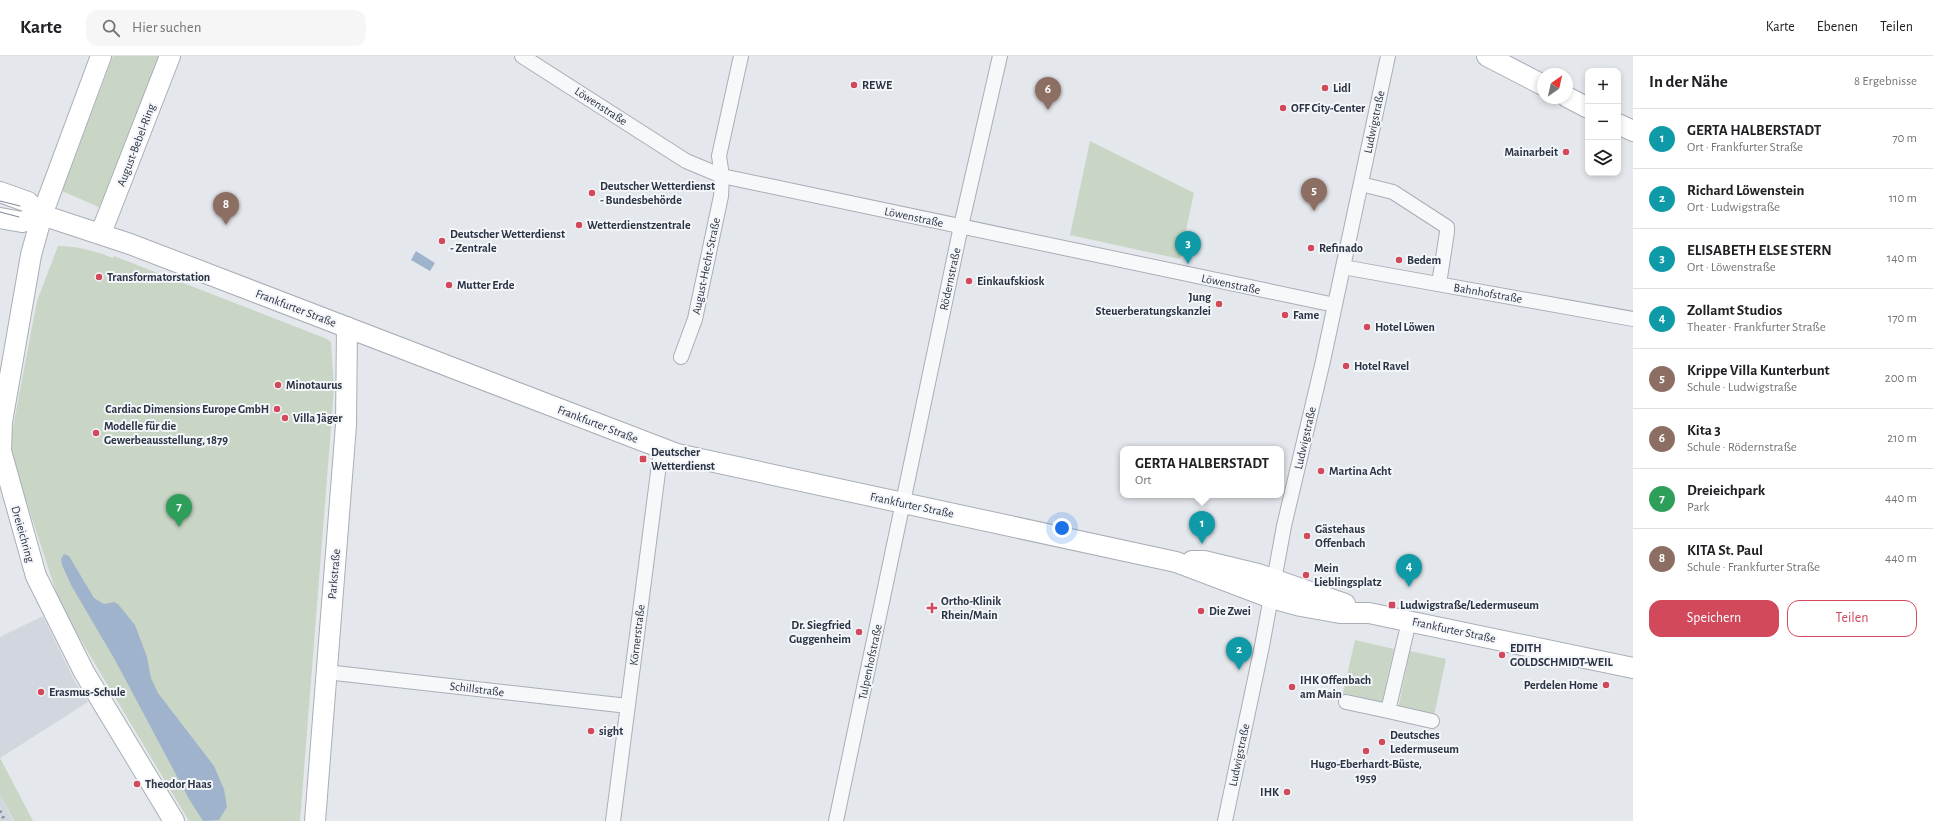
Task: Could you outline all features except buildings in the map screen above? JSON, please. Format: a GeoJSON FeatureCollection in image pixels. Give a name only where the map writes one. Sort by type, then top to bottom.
{"type":"FeatureCollection","features":[{"type":"Feature","properties":{"kind":"main road"},"geometry":{"type":"LineString","coordinates":[[0,218],[22,222],[42,215],[101,56]]}},
{"type":"Feature","properties":{"kind":"main road","name":"August-Bebel-Ring"},"geometry":{"type":"LineString","coordinates":[[101,233],[170,56]]}},
{"type":"Feature","properties":{"kind":"main road"},"geometry":{"type":"LineString","coordinates":[[1487,56],[1537,82]]}},
{"type":"Feature","properties":{"kind":"main road"},"geometry":{"type":"LineString","coordinates":[[1573,100],[1585,106]]}},
{"type":"Feature","properties":{"kind":"main road"},"geometry":{"type":"LineString","coordinates":[[1621,125],[1633,131]]}},
{"type":"Feature","properties":{"kind":"main road","name":"Frankfurter Straße"},"geometry":{"type":"LineString","coordinates":[[0,192],[28,202],[42,215],[101,233],[661,448],[687,456],[1176,562],[1271,598],[1331,611],[1369,613],[1633,668]]}},
{"type":"Feature","properties":{"kind":"main road","name":"Dreieichring"},"geometry":{"type":"LineString","coordinates":[[42,215],[31,255],[2,422],[1,451],[4,467],[36,576],[84,672],[174,821]]}},
{"type":"Feature","properties":{"kind":"main road","name":"Parkstraße"},"geometry":{"type":"LineString","coordinates":[[315,821],[346,425],[347,327]]}},
{"type":"Feature","properties":{"kind":"main road","name":"Frankfurter Straße"},"geometry":{"type":"LineString","coordinates":[[1176,562],[1204,561],[1274,579],[1369,613]]}},
{"type":"Feature","properties":{"kind":"street","name":"Löwenstraße"},"geometry":{"type":"LineString","coordinates":[[522,56],[686,161],[722,176],[1335,305]]}},
{"type":"Feature","properties":{"kind":"street","name":"August-Hecht-Straße"},"geometry":{"type":"LineString","coordinates":[[681,357],[695,319],[721,196],[722,176],[719,156],[741,56]]}},
{"type":"Feature","properties":{"kind":"street","name":"Rödernstraße"},"geometry":{"type":"LineString","coordinates":[[903,503],[961,226],[1000,56]]}},
{"type":"Feature","properties":{"kind":"street","name":"Ludwigstraße"},"geometry":{"type":"LineString","coordinates":[[1225,821],[1271,598],[1284,526],[1335,305],[1388,56]]}},
{"type":"Feature","properties":{"kind":"street"},"geometry":{"type":"LineString","coordinates":[[1361,184],[1393,192],[1447,227],[1439,284]]}},
{"type":"Feature","properties":{"kind":"street","name":"Bahnhofstraße"},"geometry":{"type":"LineString","coordinates":[[1343,267],[1633,319]]}},
{"type":"Feature","properties":{"kind":"street","name":"Körnerstraße"},"geometry":{"type":"LineString","coordinates":[[613,821],[661,448]]}},
{"type":"Feature","properties":{"kind":"street","name":"Tulpenhofstraße"},"geometry":{"type":"LineString","coordinates":[[836,821],[903,503]]}},
{"type":"Feature","properties":{"kind":"street"},"geometry":{"type":"LineString","coordinates":[[1388,711],[1409,621]]}},
{"type":"Feature","properties":{"kind":"street","name":"Schillstraße"},"geometry":{"type":"LineString","coordinates":[[326,672],[628,706]]}},
{"type":"Feature","properties":{"kind":"street"},"geometry":{"type":"LineString","coordinates":[[1346,702],[1432,721]]}},
{"type":"Feature","properties":{"kind":"shaded area","name":"Erasmus-Schule"},"geometry":{"type":"Polygon","coordinates":[[[43,616],[75,682],[88,702],[0,758],[0,637],[43,616]]]}},
{"type":"Feature","properties":{"kind":"shaded area"},"geometry":{"type":"Polygon","coordinates":[[[0,795],[13,821],[0,821],[0,795]]]}},
{"type":"Feature","properties":{"kind":"green space"},"geometry":{"type":"Polygon","coordinates":[[[113,56],[162,56],[103,209],[62,191],[113,56]]]}},
{"type":"Feature","properties":{"kind":"green space"},"geometry":{"type":"Polygon","coordinates":[[[1090,141],[1194,193],[1180,259],[1070,235],[1090,141]]]}},
{"type":"Feature","properties":{"kind":"green space"},"geometry":{"type":"Polygon","coordinates":[[[58,246],[86,249],[113,258],[114,256],[327,339],[331,342],[334,389],[300,821],[189,821],[61,607],[9,448],[37,301],[58,246]]]}},
{"type":"Feature","properties":{"kind":"green space"},"geometry":{"type":"Polygon","coordinates":[[[1355,640],[1394,649],[1381,706],[1342,697],[1355,640]]]}},
{"type":"Feature","properties":{"kind":"green space"},"geometry":{"type":"Polygon","coordinates":[[[1410,651],[1446,659],[1434,716],[1398,709],[1410,651]]]}},
{"type":"Feature","properties":{"kind":"green space"},"geometry":{"type":"Polygon","coordinates":[[[0,758],[33,821],[14,821],[0,795],[0,758]]]}},
{"type":"Feature","properties":{"kind":"water"},"geometry":{"type":"Polygon","coordinates":[[[416,251],[435,263],[430,271],[411,260],[416,251]]]}},
{"type":"Feature","properties":{"kind":"water"},"geometry":{"type":"Polygon","coordinates":[[[64,554],[69,556],[94,598],[104,604],[114,602],[118,604],[135,625],[147,657],[151,678],[158,693],[214,766],[224,789],[227,807],[219,820],[203,821],[189,799],[115,660],[71,585],[62,565],[61,559],[64,554]]]}},
{"type":"Feature","properties":{"kind":"tram line"},"geometry":{"type":"LineString","coordinates":[[0,201],[20,206]]}},
{"type":"Feature","properties":{"kind":"tram line"},"geometry":{"type":"LineString","coordinates":[[0,212],[19,217]]}},
{"type":"Feature","properties":{"kind":"railway"},"geometry":{"type":"LineString","coordinates":[[0,811],[5,821]]}},
{"type":"Feature","properties":{"kind":"place","name":"REWE"},"geometry":{"type":"Point","coordinates":[854,85]}},
{"type":"Feature","properties":{"kind":"place","name":"Lidl"},"geometry":{"type":"Point","coordinates":[1325,88]}},
{"type":"Feature","properties":{"kind":"place","name":"OFF City-Center"},"geometry":{"type":"Point","coordinates":[1283,108]}},
{"type":"Feature","properties":{"kind":"place","name":"Kita 3"},"geometry":{"type":"Point","coordinates":[1048,110]}},
{"type":"Feature","properties":{"kind":"place","name":"Mainarbeit"},"geometry":{"type":"Point","coordinates":[1566,152]}},
{"type":"Feature","properties":{"kind":"place","name":"Deutscher Wetterdienst - Bundesbehörde"},"geometry":{"type":"Point","coordinates":[592,193]}},
{"type":"Feature","properties":{"kind":"place","name":"Krippe Villa Kunterbunt"},"geometry":{"type":"Point","coordinates":[1314,211]}},
{"type":"Feature","properties":{"kind":"place","name":"KITA St. Paul"},"geometry":{"type":"Point","coordinates":[226,225]}},
{"type":"Feature","properties":{"kind":"place","name":"Wetterdienstzentrale"},"geometry":{"type":"Point","coordinates":[579,225]}},
{"type":"Feature","properties":{"kind":"place","name":"Deutscher Wetterdienst - Zentrale"},"geometry":{"type":"Point","coordinates":[442,241]}},
{"type":"Feature","properties":{"kind":"place","name":"Refinado"},"geometry":{"type":"Point","coordinates":[1311,248]}},
{"type":"Feature","properties":{"kind":"place","name":"Bedem"},"geometry":{"type":"Point","coordinates":[1399,260]}},
{"type":"Feature","properties":{"kind":"place","name":"ELISABETH ELSE STERN"},"geometry":{"type":"Point","coordinates":[1188,264]}},
{"type":"Feature","properties":{"kind":"place","name":"Transformatorstation"},"geometry":{"type":"Point","coordinates":[99,277]}},
{"type":"Feature","properties":{"kind":"place","name":"Einkaufskiosk"},"geometry":{"type":"Point","coordinates":[969,281]}},
{"type":"Feature","properties":{"kind":"place","name":"Mutter Erde"},"geometry":{"type":"Point","coordinates":[449,285]}},
{"type":"Feature","properties":{"kind":"place","name":"Jung Steuerberatungskanzlei"},"geometry":{"type":"Point","coordinates":[1219,304]}},
{"type":"Feature","properties":{"kind":"place","name":"Fame"},"geometry":{"type":"Point","coordinates":[1285,315]}},
{"type":"Feature","properties":{"kind":"place","name":"Hotel Löwen"},"geometry":{"type":"Point","coordinates":[1367,327]}},
{"type":"Feature","properties":{"kind":"place","name":"Hotel Ravel"},"geometry":{"type":"Point","coordinates":[1346,366]}},
{"type":"Feature","properties":{"kind":"place","name":"Minotaurus"},"geometry":{"type":"Point","coordinates":[278,385]}},
{"type":"Feature","properties":{"kind":"place","name":"Cardiac Dimensions Europe GmbH"},"geometry":{"type":"Point","coordinates":[277,409]}},
{"type":"Feature","properties":{"kind":"place","name":"Villa Jäger"},"geometry":{"type":"Point","coordinates":[285,418]}},
{"type":"Feature","properties":{"kind":"place","name":"Modelle für die Gewerbeausstellung, 1879"},"geometry":{"type":"Point","coordinates":[96,433]}},
{"type":"Feature","properties":{"kind":"place","name":"Deutscher Wetterdienst"},"geometry":{"type":"Point","coordinates":[643,459]}},
{"type":"Feature","properties":{"kind":"place","name":"Martina Acht"},"geometry":{"type":"Point","coordinates":[1321,471]}},
{"type":"Feature","properties":{"kind":"place","name":"Dreieichpark"},"geometry":{"type":"Point","coordinates":[179,527]}},
{"type":"Feature","properties":{"kind":"place","name":"Gästehaus Offenbach"},"geometry":{"type":"Point","coordinates":[1307,536]}},
{"type":"Feature","properties":{"kind":"place","name":"GERTA HALBERSTADT"},"geometry":{"type":"Point","coordinates":[1202,544]}},
{"type":"Feature","properties":{"kind":"place","name":"Mein Lieblingsplatz"},"geometry":{"type":"Point","coordinates":[1306,575]}},
{"type":"Feature","properties":{"kind":"place","name":"Zollamt Studios"},"geometry":{"type":"Point","coordinates":[1409,587]}},
{"type":"Feature","properties":{"kind":"place","name":"Ludwigstraße/Ledermuseum"},"geometry":{"type":"Point","coordinates":[1392,605]}},
{"type":"Feature","properties":{"kind":"place","name":"Ortho-Klinik Rhein/Main"},"geometry":{"type":"Point","coordinates":[932,608]}},
{"type":"Feature","properties":{"kind":"place","name":"Die Zwei"},"geometry":{"type":"Point","coordinates":[1201,611]}},
{"type":"Feature","properties":{"kind":"place","name":"Dr. Siegfried Guggenheim"},"geometry":{"type":"Point","coordinates":[859,632]}},
{"type":"Feature","properties":{"kind":"place","name":"EDITH GOLDSCHMIDT-WEIL"},"geometry":{"type":"Point","coordinates":[1502,655]}},
{"type":"Feature","properties":{"kind":"place","name":"Richard Löwenstein"},"geometry":{"type":"Point","coordinates":[1239,670]}},
{"type":"Feature","properties":{"kind":"place","name":"Perdelen Home"},"geometry":{"type":"Point","coordinates":[1606,685]}},
{"type":"Feature","properties":{"kind":"place","name":"IHK Offenbach am Main"},"geometry":{"type":"Point","coordinates":[1292,687]}},
{"type":"Feature","properties":{"kind":"place","name":"Erasmus-Schule"},"geometry":{"type":"Point","coordinates":[41,692]}},
{"type":"Feature","properties":{"kind":"place","name":"sight"},"geometry":{"type":"Point","coordinates":[591,731]}},
{"type":"Feature","properties":{"kind":"place","name":"Deutsches Ledermuseum"},"geometry":{"type":"Point","coordinates":[1382,742]}},
{"type":"Feature","properties":{"kind":"place","name":"Hugo-Eberhardt-Büste, 1959"},"geometry":{"type":"Point","coordinates":[1366,751]}},
{"type":"Feature","properties":{"kind":"place","name":"Theodor Haas"},"geometry":{"type":"Point","coordinates":[137,784]}},
{"type":"Feature","properties":{"kind":"place","name":"IHK"},"geometry":{"type":"Point","coordinates":[1287,792]}}]}
